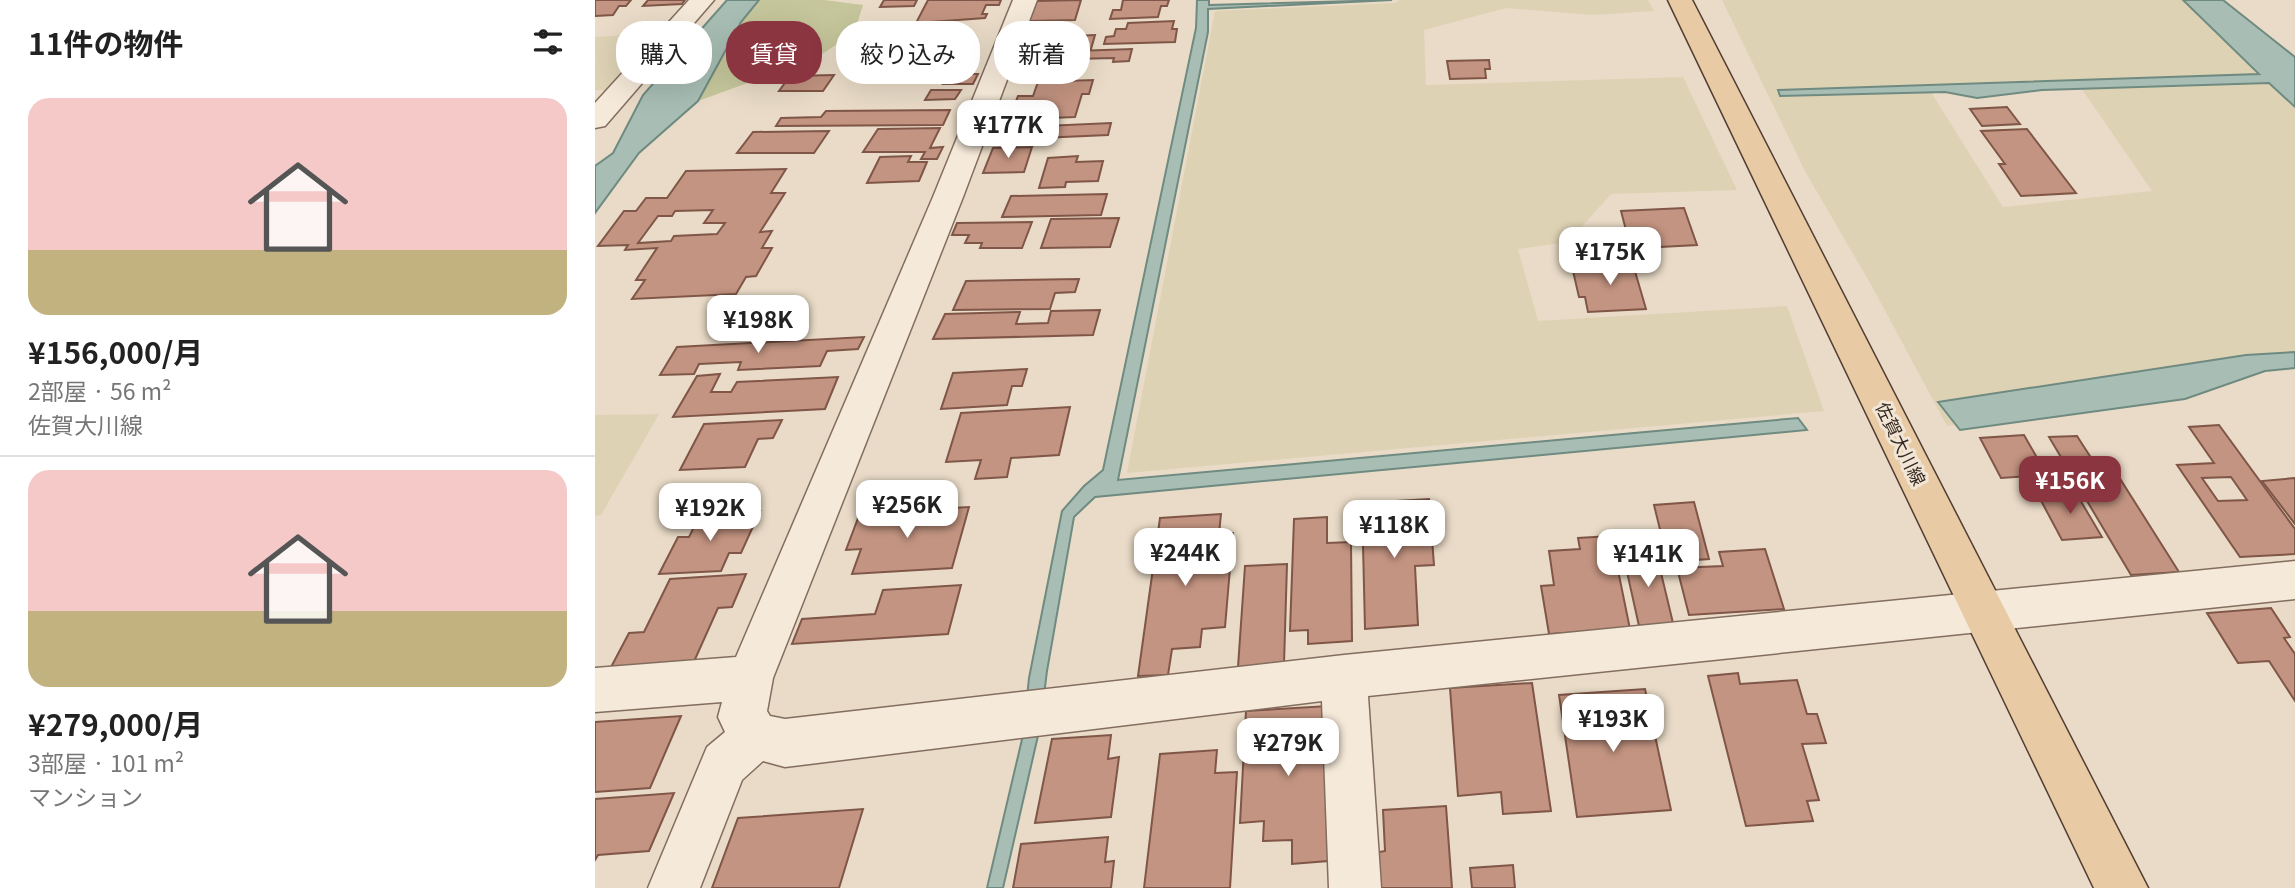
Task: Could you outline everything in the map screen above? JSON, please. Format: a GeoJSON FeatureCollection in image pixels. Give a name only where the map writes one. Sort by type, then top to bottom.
{"type":"FeatureCollection","features":[{"type":"Feature","properties":{"kind":"main road","name":"佐賀大川線"},"geometry":{"type":"LineString","coordinates":[[1680,0],[2122,888]]}},
{"type":"Feature","properties":{"kind":"street"},"geometry":{"type":"LineString","coordinates":[[595,120],[702,0]]}},
{"type":"Feature","properties":{"kind":"street"},"geometry":{"type":"LineString","coordinates":[[1025,0],[948,197],[750,678],[742,717],[756,736],[785,743],[1344,677],[2295,580]]}},
{"type":"Feature","properties":{"kind":"street"},"geometry":{"type":"LineString","coordinates":[[1344,677],[1355,888]]}},
{"type":"Feature","properties":{"kind":"street"},"geometry":{"type":"LineString","coordinates":[[595,690],[750,678]]}},
{"type":"Feature","properties":{"kind":"street"},"geometry":{"type":"LineString","coordinates":[[674,888],[724,764],[756,736]]}},
{"type":"Feature","properties":{"kind":"shaded area"},"geometry":{"type":"Polygon","coordinates":[[[727,0],[759,0],[742,21],[726,21],[726,50],[712,75],[712,21],[708,21],[727,0]]]}},
{"type":"Feature","properties":{"kind":"shaded area"},"geometry":{"type":"Polygon","coordinates":[[[1197,0],[1209,0],[1209,5],[1392,0],[1208,9],[1208,32],[1118,480],[1798,418],[1807,430],[1095,497],[1074,517],[1040,727],[1003,888],[987,888],[1023,735],[1029,678],[1062,511],[1084,486],[1103,470],[1196,28],[1197,0]]]}},
{"type":"Feature","properties":{"kind":"shaded area"},"geometry":{"type":"Polygon","coordinates":[[[1399,0],[1648,0],[1654,11],[1592,15],[1506,8],[1424,30],[1426,85],[1683,77],[1737,190],[1611,194],[1568,242],[1518,249],[1538,321],[1787,306],[1824,411],[1127,473],[1215,11],[1396,3],[1399,0]]]}},
{"type":"Feature","properties":{"kind":"shaded area"},"geometry":{"type":"Polygon","coordinates":[[[1722,0],[2208,0],[2295,77],[2295,358],[2194,384],[1947,426],[1874,290],[1805,171],[1722,0]],[[2079,85],[1929,89],[2003,207],[2152,191],[2079,85]]]}},
{"type":"Feature","properties":{"kind":"shaded area"},"geometry":{"type":"Polygon","coordinates":[[[2183,0],[2223,0],[2295,57],[2295,107],[2269,83],[2042,90],[1977,98],[1945,92],[1780,96],[1778,90],[2259,74],[2183,0]]]}},
{"type":"Feature","properties":{"kind":"shaded area"},"geometry":{"type":"Polygon","coordinates":[[[616,36],[616,83],[610,90],[595,90],[595,37],[616,36]]]}},
{"type":"Feature","properties":{"kind":"shaded area"},"geometry":{"type":"Polygon","coordinates":[[[653,84],[707,84],[698,101],[639,153],[595,213],[595,166],[613,153],[643,95],[653,84]]]}},
{"type":"Feature","properties":{"kind":"shaded area"},"geometry":{"type":"Polygon","coordinates":[[[2295,352],[2295,368],[2265,371],[2185,399],[1960,430],[1938,402],[2246,355],[2295,352]]]}},
{"type":"Feature","properties":{"kind":"shaded area"},"geometry":{"type":"Polygon","coordinates":[[[659,414],[601,515],[595,516],[595,415],[659,414]]]}},
{"type":"Feature","properties":{"kind":"green space"},"geometry":{"type":"Polygon","coordinates":[[[759,0],[824,0],[863,5],[858,21],[836,21],[836,45],[822,54],[822,21],[742,21],[759,0]]]}},
{"type":"Feature","properties":{"kind":"green space"},"geometry":{"type":"Polygon","coordinates":[[[726,50],[726,84],[745,84],[698,101],[707,84],[712,84],[712,75],[726,50]]]}},
{"type":"Feature","properties":{"kind":"building"},"geometry":{"type":"Polygon","coordinates":[[[595,0],[631,0],[626,6],[619,6],[613,15],[595,16],[595,0]]]}},
{"type":"Feature","properties":{"kind":"building"},"geometry":{"type":"Polygon","coordinates":[[[648,0],[685,0],[682,4],[643,6],[648,0]]]}},
{"type":"Feature","properties":{"kind":"building"},"geometry":{"type":"Polygon","coordinates":[[[884,0],[917,0],[914,6],[880,7],[884,0]]]}},
{"type":"Feature","properties":{"kind":"building"},"geometry":{"type":"Polygon","coordinates":[[[928,0],[1001,0],[999,5],[986,5],[982,14],[987,14],[985,18],[917,21],[928,0]]]}},
{"type":"Feature","properties":{"kind":"building"},"geometry":{"type":"Polygon","coordinates":[[[1081,0],[1075,20],[1029,21],[1037,1],[1081,0]]]}},
{"type":"Feature","properties":{"kind":"building"},"geometry":{"type":"Polygon","coordinates":[[[1123,0],[1169,0],[1167,6],[1161,6],[1158,17],[1110,19],[1113,10],[1121,10],[1123,0]]]}},
{"type":"Feature","properties":{"kind":"building"},"geometry":{"type":"Polygon","coordinates":[[[1174,21],[1172,29],[1177,29],[1175,42],[1104,44],[1106,37],[1114,36],[1116,29],[1126,29],[1128,23],[1174,21]]]}},
{"type":"Feature","properties":{"kind":"building"},"geometry":{"type":"Polygon","coordinates":[[[1090,35],[1095,35],[1090,49],[1090,35]]]}},
{"type":"Feature","properties":{"kind":"building"},"geometry":{"type":"Polygon","coordinates":[[[1132,49],[1129,61],[1113,62],[1114,58],[1090,59],[1090,50],[1132,49]]]}},
{"type":"Feature","properties":{"kind":"building"},"geometry":{"type":"Polygon","coordinates":[[[1489,60],[1490,69],[1485,69],[1486,78],[1450,79],[1447,61],[1489,60]]]}},
{"type":"Feature","properties":{"kind":"building"},"geometry":{"type":"Polygon","coordinates":[[[822,75],[834,75],[823,91],[779,91],[784,84],[822,84],[822,75]]]}},
{"type":"Feature","properties":{"kind":"building"},"geometry":{"type":"Polygon","coordinates":[[[1090,80],[1093,80],[1089,94],[1082,94],[1075,117],[1025,119],[1029,109],[1013,109],[1018,96],[1033,96],[1037,84],[1090,84],[1090,80]]]}},
{"type":"Feature","properties":{"kind":"building"},"geometry":{"type":"Polygon","coordinates":[[[931,90],[961,90],[955,99],[925,100],[931,90]]]}},
{"type":"Feature","properties":{"kind":"building"},"geometry":{"type":"Polygon","coordinates":[[[2007,107],[2020,124],[1982,126],[1970,109],[2007,107]]]}},
{"type":"Feature","properties":{"kind":"building"},"geometry":{"type":"Polygon","coordinates":[[[950,110],[943,125],[776,126],[781,118],[821,117],[826,111],[950,110]]]}},
{"type":"Feature","properties":{"kind":"building"},"geometry":{"type":"Polygon","coordinates":[[[1111,123],[1108,135],[1040,138],[1038,143],[990,145],[996,128],[1111,123]]]}},
{"type":"Feature","properties":{"kind":"building"},"geometry":{"type":"Polygon","coordinates":[[[940,128],[930,148],[943,147],[937,159],[921,159],[925,152],[863,152],[878,129],[940,128]]]}},
{"type":"Feature","properties":{"kind":"building"},"geometry":{"type":"Polygon","coordinates":[[[2027,129],[2076,193],[2021,196],[1999,164],[2005,164],[1981,131],[2027,129]]]}},
{"type":"Feature","properties":{"kind":"building"},"geometry":{"type":"Polygon","coordinates":[[[829,131],[814,153],[737,153],[753,132],[829,131]]]}},
{"type":"Feature","properties":{"kind":"building"},"geometry":{"type":"Polygon","coordinates":[[[1032,147],[1024,172],[983,173],[993,148],[1032,147]]]}},
{"type":"Feature","properties":{"kind":"building"},"geometry":{"type":"Polygon","coordinates":[[[911,156],[908,162],[927,162],[919,181],[867,183],[880,157],[911,156]]]}},
{"type":"Feature","properties":{"kind":"building"},"geometry":{"type":"Polygon","coordinates":[[[1078,156],[1076,162],[1103,161],[1098,181],[1066,182],[1065,187],[1039,188],[1048,158],[1078,156]]]}},
{"type":"Feature","properties":{"kind":"building"},"geometry":{"type":"Polygon","coordinates":[[[786,169],[771,193],[785,193],[760,232],[772,231],[762,248],[772,248],[756,276],[746,277],[736,294],[632,299],[645,280],[636,280],[657,248],[625,250],[628,245],[598,246],[624,211],[636,211],[646,198],[667,198],[686,171],[786,169]],[[713,210],[675,211],[672,216],[658,216],[638,243],[671,241],[674,236],[717,234],[725,223],[704,223],[713,210]]]}},
{"type":"Feature","properties":{"kind":"building"},"geometry":{"type":"Polygon","coordinates":[[[1107,194],[1101,215],[1002,217],[1011,196],[1107,194]]]}},
{"type":"Feature","properties":{"kind":"building"},"geometry":{"type":"Polygon","coordinates":[[[1684,208],[1697,245],[1641,248],[1638,238],[1628,238],[1621,211],[1684,208]]]}},
{"type":"Feature","properties":{"kind":"building"},"geometry":{"type":"Polygon","coordinates":[[[1119,218],[1110,247],[1041,248],[1051,219],[1119,218]]]}},
{"type":"Feature","properties":{"kind":"building"},"geometry":{"type":"Polygon","coordinates":[[[1032,222],[1022,248],[980,248],[982,243],[965,243],[969,235],[952,235],[957,223],[1032,222]]]}},
{"type":"Feature","properties":{"kind":"building"},"geometry":{"type":"Polygon","coordinates":[[[1632,261],[1646,309],[1588,312],[1585,297],[1579,297],[1573,271],[1593,271],[1591,263],[1632,261]]]}},
{"type":"Feature","properties":{"kind":"building"},"geometry":{"type":"Polygon","coordinates":[[[1079,279],[1075,292],[1055,293],[1050,309],[953,310],[966,281],[1079,279]]]}},
{"type":"Feature","properties":{"kind":"building"},"geometry":{"type":"Polygon","coordinates":[[[1100,310],[1093,335],[933,339],[945,314],[1020,312],[1016,324],[1048,323],[1051,311],[1100,310]]]}},
{"type":"Feature","properties":{"kind":"building"},"geometry":{"type":"Polygon","coordinates":[[[864,337],[858,349],[827,351],[820,366],[738,370],[741,362],[699,364],[694,374],[660,375],[677,347],[864,337]]]}},
{"type":"Feature","properties":{"kind":"building"},"geometry":{"type":"Polygon","coordinates":[[[1027,369],[1022,386],[1012,386],[1007,405],[941,409],[953,373],[1027,369]]]}},
{"type":"Feature","properties":{"kind":"building"},"geometry":{"type":"Polygon","coordinates":[[[720,374],[711,392],[731,392],[737,382],[838,377],[825,409],[673,417],[697,376],[720,374]]]}},
{"type":"Feature","properties":{"kind":"building"},"geometry":{"type":"Polygon","coordinates":[[[1070,407],[1059,455],[1011,458],[1007,477],[975,479],[981,460],[946,462],[961,413],[1070,407]]]}},
{"type":"Feature","properties":{"kind":"building"},"geometry":{"type":"Polygon","coordinates":[[[782,420],[773,438],[758,439],[745,467],[680,470],[704,424],[782,420]]]}},
{"type":"Feature","properties":{"kind":"building"},"geometry":{"type":"Polygon","coordinates":[[[2219,425],[2295,529],[2295,554],[2240,557],[2177,465],[2214,463],[2189,427],[2219,425]],[[2231,477],[2202,478],[2218,501],[2247,500],[2231,477]]]}},
{"type":"Feature","properties":{"kind":"building"},"geometry":{"type":"Polygon","coordinates":[[[2024,435],[2047,475],[2001,478],[1980,438],[2024,435]]]}},
{"type":"Feature","properties":{"kind":"building"},"geometry":{"type":"Polygon","coordinates":[[[2077,436],[2097,467],[2112,466],[2179,572],[2131,575],[2049,437],[2077,436]]]}},
{"type":"Feature","properties":{"kind":"building"},"geometry":{"type":"Polygon","coordinates":[[[2295,478],[2295,524],[2262,481],[2295,478]]]}},
{"type":"Feature","properties":{"kind":"building"},"geometry":{"type":"Polygon","coordinates":[[[2076,493],[2102,537],[2062,540],[2038,495],[2076,493]]]}},
{"type":"Feature","properties":{"kind":"building"},"geometry":{"type":"Polygon","coordinates":[[[1429,499],[1434,565],[1415,566],[1418,625],[1365,629],[1362,503],[1429,499]]]}},
{"type":"Feature","properties":{"kind":"building"},"geometry":{"type":"Polygon","coordinates":[[[1694,502],[1709,559],[1668,562],[1654,505],[1694,502]]]}},
{"type":"Feature","properties":{"kind":"building"},"geometry":{"type":"Polygon","coordinates":[[[969,507],[952,568],[852,574],[861,549],[846,550],[860,513],[969,507]]]}},
{"type":"Feature","properties":{"kind":"building"},"geometry":{"type":"Polygon","coordinates":[[[760,511],[741,553],[729,553],[721,571],[659,574],[678,537],[689,537],[700,515],[760,511]]]}},
{"type":"Feature","properties":{"kind":"building"},"geometry":{"type":"Polygon","coordinates":[[[1221,514],[1219,534],[1233,533],[1225,627],[1202,629],[1200,647],[1172,649],[1168,675],[1138,676],[1160,518],[1221,514]]]}},
{"type":"Feature","properties":{"kind":"building"},"geometry":{"type":"Polygon","coordinates":[[[1327,517],[1327,543],[1351,542],[1352,641],[1308,644],[1308,630],[1290,631],[1294,519],[1327,517]]]}},
{"type":"Feature","properties":{"kind":"building"},"geometry":{"type":"Polygon","coordinates":[[[1611,536],[1630,629],[1549,634],[1541,586],[1554,585],[1549,551],[1580,549],[1578,538],[1611,536]]]}},
{"type":"Feature","properties":{"kind":"building"},"geometry":{"type":"Polygon","coordinates":[[[1765,549],[1784,609],[1689,615],[1677,568],[1723,566],[1719,552],[1765,549]]]}},
{"type":"Feature","properties":{"kind":"building"},"geometry":{"type":"Polygon","coordinates":[[[1656,552],[1673,623],[1639,626],[1623,554],[1656,552]]]}},
{"type":"Feature","properties":{"kind":"building"},"geometry":{"type":"Polygon","coordinates":[[[1287,564],[1284,664],[1238,667],[1245,566],[1287,564]]]}},
{"type":"Feature","properties":{"kind":"building"},"geometry":{"type":"Polygon","coordinates":[[[746,574],[732,607],[718,608],[692,666],[609,671],[629,633],[644,632],[670,579],[746,574]]]}},
{"type":"Feature","properties":{"kind":"building"},"geometry":{"type":"Polygon","coordinates":[[[961,585],[948,634],[792,644],[802,619],[875,614],[883,590],[961,585]]]}},
{"type":"Feature","properties":{"kind":"building"},"geometry":{"type":"Polygon","coordinates":[[[2271,608],[2290,637],[2284,638],[2295,654],[2295,701],[2269,661],[2238,663],[2207,613],[2271,608]]]}},
{"type":"Feature","properties":{"kind":"building"},"geometry":{"type":"Polygon","coordinates":[[[1738,673],[1740,684],[1797,680],[1807,714],[1817,714],[1826,743],[1802,744],[1819,800],[1807,801],[1813,821],[1746,826],[1708,676],[1738,673]]]}},
{"type":"Feature","properties":{"kind":"building"},"geometry":{"type":"Polygon","coordinates":[[[1532,683],[1551,811],[1503,814],[1501,792],[1458,796],[1450,688],[1532,683]]]}},
{"type":"Feature","properties":{"kind":"building"},"geometry":{"type":"Polygon","coordinates":[[[1645,689],[1671,810],[1577,817],[1559,695],[1645,689]]]}},
{"type":"Feature","properties":{"kind":"building"},"geometry":{"type":"Polygon","coordinates":[[[1328,706],[1328,861],[1292,864],[1292,840],[1263,841],[1264,821],[1240,823],[1246,711],[1328,706]]]}},
{"type":"Feature","properties":{"kind":"building"},"geometry":{"type":"Polygon","coordinates":[[[681,716],[650,788],[595,792],[595,722],[681,716]]]}},
{"type":"Feature","properties":{"kind":"building"},"geometry":{"type":"Polygon","coordinates":[[[1111,735],[1108,759],[1119,757],[1111,817],[1035,823],[1052,739],[1111,735]]]}},
{"type":"Feature","properties":{"kind":"building"},"geometry":{"type":"Polygon","coordinates":[[[1217,750],[1215,773],[1237,772],[1230,888],[1144,888],[1160,754],[1217,750]]]}},
{"type":"Feature","properties":{"kind":"building"},"geometry":{"type":"Polygon","coordinates":[[[674,793],[649,851],[598,855],[595,860],[595,799],[674,793]]]}},
{"type":"Feature","properties":{"kind":"building"},"geometry":{"type":"Polygon","coordinates":[[[1446,806],[1452,888],[1375,888],[1374,853],[1385,851],[1383,810],[1446,806]]]}},
{"type":"Feature","properties":{"kind":"building"},"geometry":{"type":"Polygon","coordinates":[[[863,809],[839,888],[712,888],[738,818],[863,809]]]}},
{"type":"Feature","properties":{"kind":"building"},"geometry":{"type":"Polygon","coordinates":[[[1108,837],[1105,862],[1114,861],[1111,888],[1013,888],[1021,844],[1108,837]]]}},
{"type":"Feature","properties":{"kind":"building"},"geometry":{"type":"Polygon","coordinates":[[[1513,865],[1515,888],[1472,888],[1470,868],[1513,865]]]}}]}
